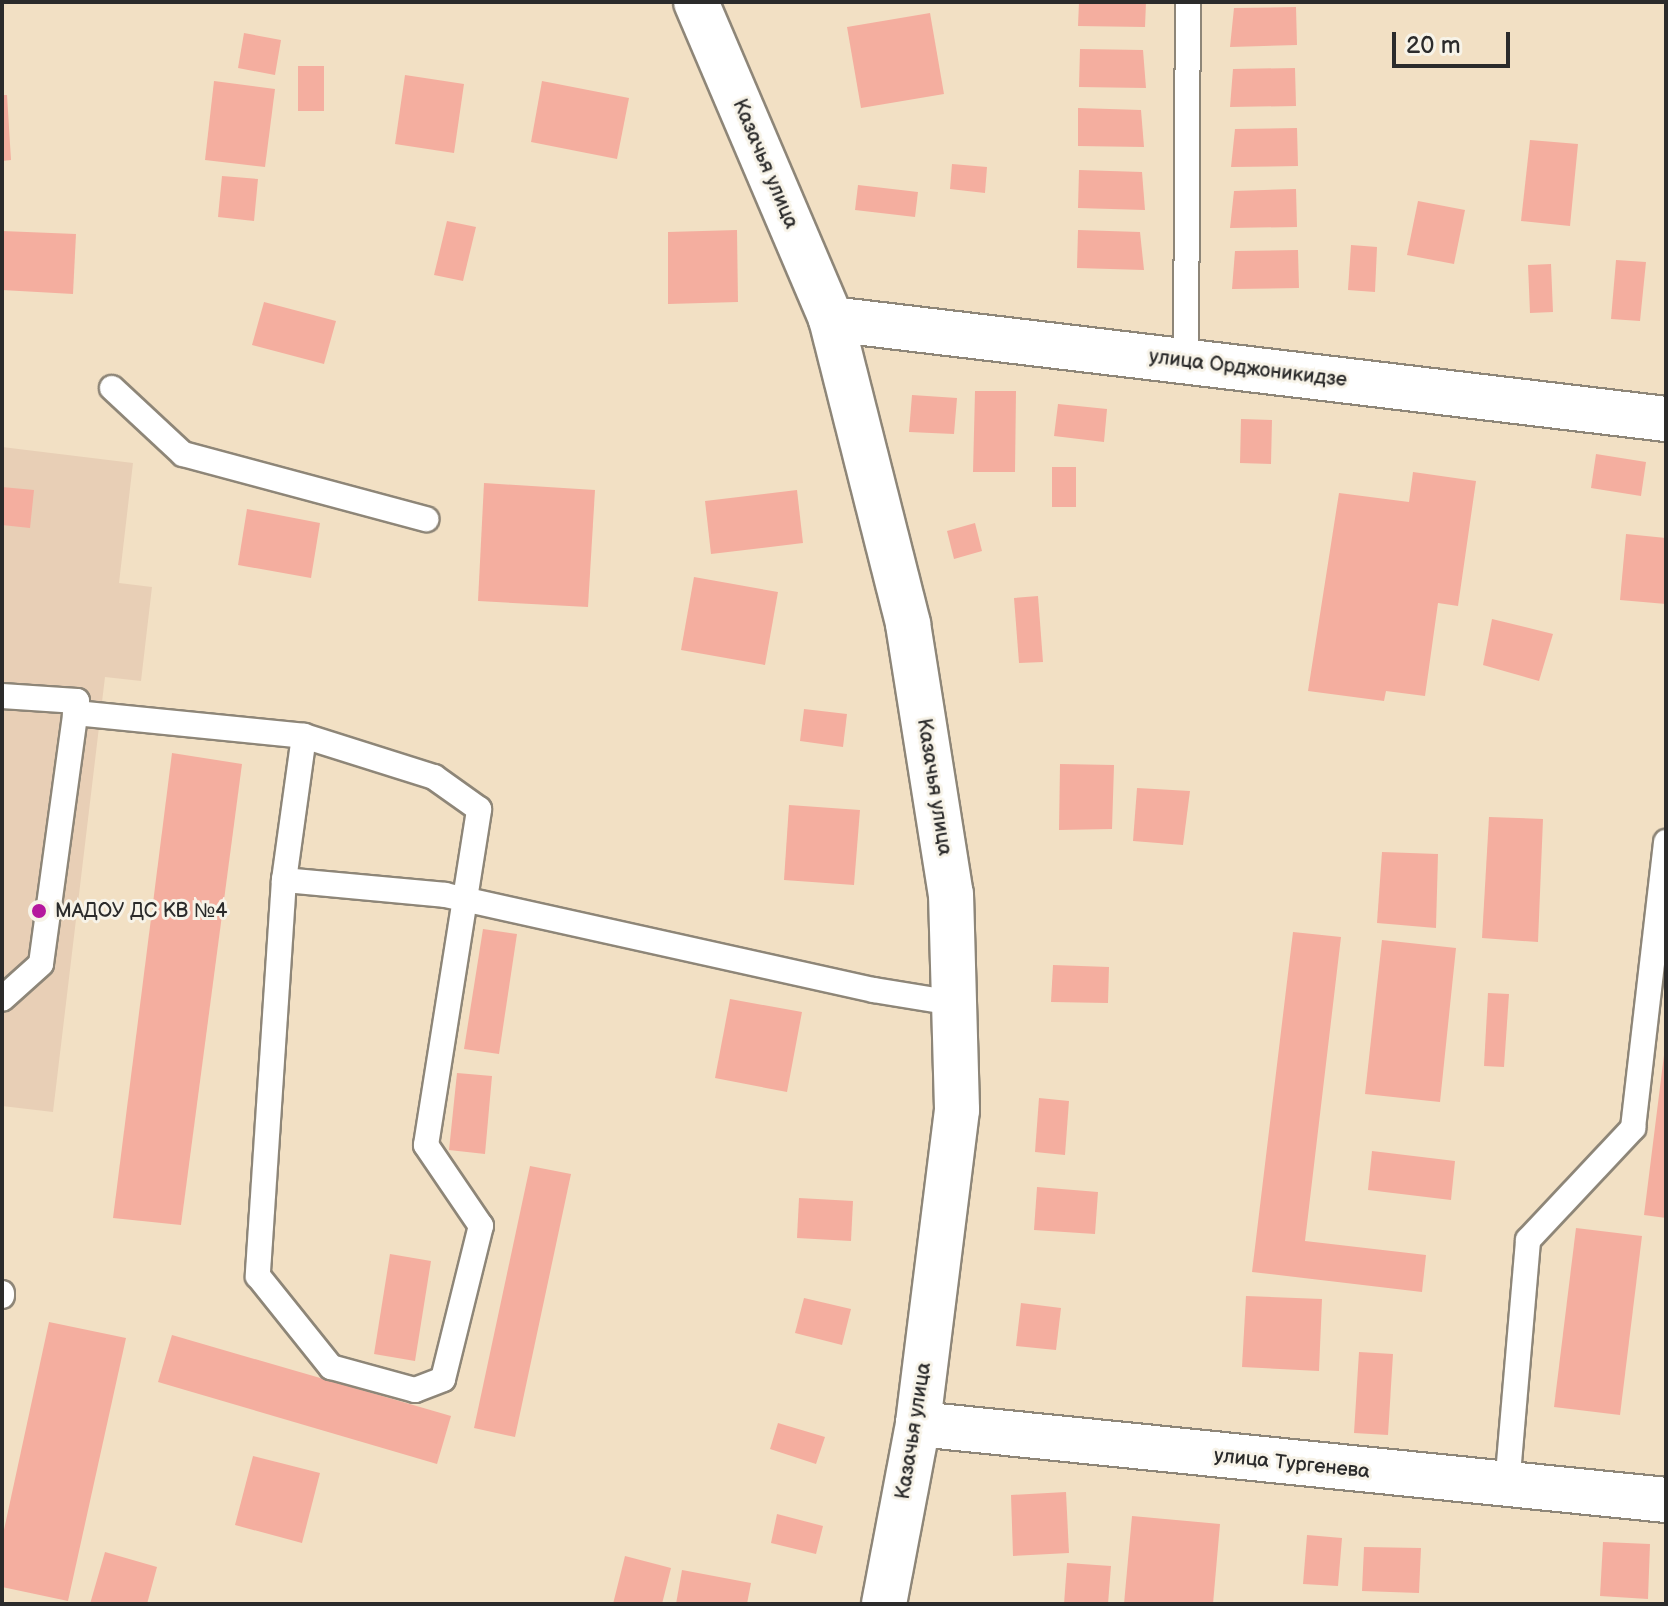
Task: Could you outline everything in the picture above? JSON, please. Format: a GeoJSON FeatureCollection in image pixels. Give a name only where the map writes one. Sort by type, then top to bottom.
{"type":"FeatureCollection","features":[{"type":"Feature","properties":{"kind":"street","name":"Казачья улица"},"geometry":{"type":"LineString","coordinates":[[696,2],[831,319],[908,624],[951,894],[957,1110],[918,1424],[884,1604]]}},
{"type":"Feature","properties":{"kind":"street","name":"улица Орджоникидзе"},"geometry":{"type":"LineString","coordinates":[[831,319],[1666,419]]}},
{"type":"Feature","properties":{"kind":"street","name":"улица Тургенева"},"geometry":{"type":"LineString","coordinates":[[918,1424],[1666,1500]]}},
{"type":"Feature","properties":{"kind":"lane"},"geometry":{"type":"LineString","coordinates":[[1186,362],[1188,2]]}},
{"type":"Feature","properties":{"kind":"lane"},"geometry":{"type":"LineString","coordinates":[[112,388],[183,454],[426,519]]}},
{"type":"Feature","properties":{"kind":"lane"},"geometry":{"type":"LineString","coordinates":[[2,696],[77,701],[41,964],[2,999]]}},
{"type":"Feature","properties":{"kind":"lane"},"geometry":{"type":"LineString","coordinates":[[75,713],[304,736],[434,777],[479,809],[469,900],[426,1145],[481,1226],[443,1379],[415,1390],[331,1367],[258,1276],[284,880],[304,736]]}},
{"type":"Feature","properties":{"kind":"lane"},"geometry":{"type":"LineString","coordinates":[[1507,1486],[1528,1240],[1633,1128],[1666,842]]}},
{"type":"Feature","properties":{"kind":"lane"},"geometry":{"type":"LineString","coordinates":[[284,880],[469,900],[874,990],[953,1003]]}},
{"type":"Feature","properties":{"kind":"shaded area","name":"МАДОУ ДС КВ №4"},"geometry":{"type":"Polygon","coordinates":[[[2,447],[133,463],[119,583],[152,587],[141,681],[105,677],[53,1112],[2,1106],[2,447]]]}},
{"type":"Feature","properties":{"kind":"building"},"geometry":{"type":"Polygon","coordinates":[[[1079,2],[1146,2],[1145,27],[1078,26],[1079,2]]]}},
{"type":"Feature","properties":{"kind":"building"},"geometry":{"type":"Polygon","coordinates":[[[1296,7],[1297,45],[1230,47],[1234,8],[1296,7]]]}},
{"type":"Feature","properties":{"kind":"building"},"geometry":{"type":"Polygon","coordinates":[[[930,13],[944,94],[861,108],[847,27],[930,13]]]}},
{"type":"Feature","properties":{"kind":"building"},"geometry":{"type":"Polygon","coordinates":[[[244,33],[281,40],[275,75],[238,68],[244,33]]]}},
{"type":"Feature","properties":{"kind":"building"},"geometry":{"type":"Polygon","coordinates":[[[1080,49],[1143,50],[1146,88],[1079,87],[1080,49]]]}},
{"type":"Feature","properties":{"kind":"building"},"geometry":{"type":"Polygon","coordinates":[[[298,66],[324,66],[324,111],[298,111],[298,66]]]}},
{"type":"Feature","properties":{"kind":"building"},"geometry":{"type":"Polygon","coordinates":[[[1295,68],[1296,106],[1230,107],[1233,69],[1295,68]]]}},
{"type":"Feature","properties":{"kind":"building"},"geometry":{"type":"Polygon","coordinates":[[[405,75],[464,84],[454,153],[395,144],[405,75]]]}},
{"type":"Feature","properties":{"kind":"building"},"geometry":{"type":"Polygon","coordinates":[[[214,81],[275,89],[265,167],[205,160],[214,81]]]}},
{"type":"Feature","properties":{"kind":"building"},"geometry":{"type":"Polygon","coordinates":[[[542,81],[629,98],[617,159],[531,142],[542,81]]]}},
{"type":"Feature","properties":{"kind":"building"},"geometry":{"type":"Polygon","coordinates":[[[2,95],[7,95],[11,160],[2,161],[2,95]]]}},
{"type":"Feature","properties":{"kind":"building"},"geometry":{"type":"Polygon","coordinates":[[[1078,108],[1141,110],[1144,147],[1078,146],[1078,108]]]}},
{"type":"Feature","properties":{"kind":"building"},"geometry":{"type":"Polygon","coordinates":[[[1297,128],[1298,166],[1231,167],[1235,129],[1297,128]]]}},
{"type":"Feature","properties":{"kind":"building"},"geometry":{"type":"Polygon","coordinates":[[[1530,140],[1578,144],[1570,226],[1521,221],[1530,140]]]}},
{"type":"Feature","properties":{"kind":"building"},"geometry":{"type":"Polygon","coordinates":[[[952,164],[987,167],[985,193],[950,189],[952,164]]]}},
{"type":"Feature","properties":{"kind":"building"},"geometry":{"type":"Polygon","coordinates":[[[1079,170],[1142,172],[1145,210],[1078,208],[1079,170]]]}},
{"type":"Feature","properties":{"kind":"building"},"geometry":{"type":"Polygon","coordinates":[[[222,176],[258,179],[254,221],[218,217],[222,176]]]}},
{"type":"Feature","properties":{"kind":"building"},"geometry":{"type":"Polygon","coordinates":[[[858,185],[918,192],[915,217],[855,210],[858,185]]]}},
{"type":"Feature","properties":{"kind":"building"},"geometry":{"type":"Polygon","coordinates":[[[1296,189],[1297,227],[1230,228],[1234,191],[1296,189]]]}},
{"type":"Feature","properties":{"kind":"building"},"geometry":{"type":"Polygon","coordinates":[[[1418,201],[1465,210],[1454,264],[1407,255],[1418,201]]]}},
{"type":"Feature","properties":{"kind":"building"},"geometry":{"type":"Polygon","coordinates":[[[447,221],[476,227],[463,281],[434,275],[447,221]]]}},
{"type":"Feature","properties":{"kind":"building"},"geometry":{"type":"Polygon","coordinates":[[[737,230],[738,302],[668,304],[668,232],[737,230]]]}},
{"type":"Feature","properties":{"kind":"building"},"geometry":{"type":"Polygon","coordinates":[[[1078,230],[1140,232],[1144,270],[1077,268],[1078,230]]]}},
{"type":"Feature","properties":{"kind":"building"},"geometry":{"type":"Polygon","coordinates":[[[2,231],[76,234],[73,294],[2,290],[2,231]]]}},
{"type":"Feature","properties":{"kind":"building"},"geometry":{"type":"Polygon","coordinates":[[[1351,245],[1377,247],[1375,292],[1348,290],[1351,245]]]}},
{"type":"Feature","properties":{"kind":"building"},"geometry":{"type":"Polygon","coordinates":[[[1298,250],[1299,288],[1232,289],[1235,251],[1298,250]]]}},
{"type":"Feature","properties":{"kind":"building"},"geometry":{"type":"Polygon","coordinates":[[[1616,260],[1646,262],[1640,321],[1611,319],[1616,260]]]}},
{"type":"Feature","properties":{"kind":"building"},"geometry":{"type":"Polygon","coordinates":[[[1551,264],[1553,312],[1530,313],[1528,265],[1551,264]]]}},
{"type":"Feature","properties":{"kind":"building"},"geometry":{"type":"Polygon","coordinates":[[[264,302],[336,321],[324,364],[252,345],[264,302]]]}},
{"type":"Feature","properties":{"kind":"building"},"geometry":{"type":"Polygon","coordinates":[[[975,391],[1016,391],[1015,472],[973,472],[975,391]]]}},
{"type":"Feature","properties":{"kind":"building"},"geometry":{"type":"Polygon","coordinates":[[[912,395],[957,398],[954,434],[909,432],[912,395]]]}},
{"type":"Feature","properties":{"kind":"building"},"geometry":{"type":"Polygon","coordinates":[[[1058,404],[1107,409],[1104,442],[1054,436],[1058,404]]]}},
{"type":"Feature","properties":{"kind":"building"},"geometry":{"type":"Polygon","coordinates":[[[1241,419],[1272,420],[1271,464],[1240,463],[1241,419]]]}},
{"type":"Feature","properties":{"kind":"building"},"geometry":{"type":"Polygon","coordinates":[[[1596,454],[1646,462],[1641,496],[1591,488],[1596,454]]]}},
{"type":"Feature","properties":{"kind":"building"},"geometry":{"type":"Polygon","coordinates":[[[1052,467],[1076,467],[1076,507],[1052,507],[1052,467]]]}},
{"type":"Feature","properties":{"kind":"building"},"geometry":{"type":"Polygon","coordinates":[[[1413,472],[1476,481],[1458,606],[1438,603],[1425,696],[1386,691],[1384,701],[1308,691],[1339,493],[1409,502],[1413,472]]]}},
{"type":"Feature","properties":{"kind":"building"},"geometry":{"type":"Polygon","coordinates":[[[484,483],[595,490],[588,607],[478,601],[484,483]]]}},
{"type":"Feature","properties":{"kind":"building"},"geometry":{"type":"Polygon","coordinates":[[[2,487],[34,490],[30,528],[2,525],[2,487]]]}},
{"type":"Feature","properties":{"kind":"building"},"geometry":{"type":"Polygon","coordinates":[[[797,490],[803,543],[711,554],[705,501],[797,490]]]}},
{"type":"Feature","properties":{"kind":"building"},"geometry":{"type":"Polygon","coordinates":[[[247,509],[320,523],[311,578],[238,565],[247,509]]]}},
{"type":"Feature","properties":{"kind":"building"},"geometry":{"type":"Polygon","coordinates":[[[975,523],[982,551],[954,559],[947,531],[975,523]]]}},
{"type":"Feature","properties":{"kind":"building"},"geometry":{"type":"Polygon","coordinates":[[[1626,534],[1666,538],[1666,604],[1620,600],[1626,534]]]}},
{"type":"Feature","properties":{"kind":"building"},"geometry":{"type":"Polygon","coordinates":[[[694,577],[778,592],[765,665],[681,650],[694,577]]]}},
{"type":"Feature","properties":{"kind":"building"},"geometry":{"type":"Polygon","coordinates":[[[1038,596],[1043,662],[1019,663],[1014,598],[1038,596]]]}},
{"type":"Feature","properties":{"kind":"building"},"geometry":{"type":"Polygon","coordinates":[[[1492,619],[1553,634],[1539,681],[1483,665],[1492,619]]]}},
{"type":"Feature","properties":{"kind":"building"},"geometry":{"type":"Polygon","coordinates":[[[804,709],[847,714],[843,747],[800,741],[804,709]]]}},
{"type":"Feature","properties":{"kind":"building"},"geometry":{"type":"Polygon","coordinates":[[[172,753],[242,764],[181,1225],[113,1218],[172,753]]]}},
{"type":"Feature","properties":{"kind":"building"},"geometry":{"type":"Polygon","coordinates":[[[1060,764],[1114,765],[1112,829],[1059,830],[1060,764]]]}},
{"type":"Feature","properties":{"kind":"building"},"geometry":{"type":"Polygon","coordinates":[[[1137,788],[1190,791],[1183,845],[1133,841],[1137,788]]]}},
{"type":"Feature","properties":{"kind":"building"},"geometry":{"type":"Polygon","coordinates":[[[789,805],[860,810],[854,885],[784,880],[789,805]]]}},
{"type":"Feature","properties":{"kind":"building"},"geometry":{"type":"Polygon","coordinates":[[[1489,817],[1543,819],[1538,942],[1482,938],[1489,817]]]}},
{"type":"Feature","properties":{"kind":"building"},"geometry":{"type":"Polygon","coordinates":[[[1382,852],[1438,854],[1436,928],[1377,923],[1382,852]]]}},
{"type":"Feature","properties":{"kind":"building"},"geometry":{"type":"Polygon","coordinates":[[[483,929],[517,934],[499,1054],[464,1049],[483,929]]]}},
{"type":"Feature","properties":{"kind":"building"},"geometry":{"type":"Polygon","coordinates":[[[1293,932],[1341,937],[1305,1241],[1426,1255],[1422,1292],[1252,1272],[1293,932]]]}},
{"type":"Feature","properties":{"kind":"building"},"geometry":{"type":"Polygon","coordinates":[[[1382,940],[1456,948],[1440,1102],[1365,1094],[1382,940]]]}},
{"type":"Feature","properties":{"kind":"building"},"geometry":{"type":"Polygon","coordinates":[[[1053,965],[1109,967],[1108,1003],[1051,1002],[1053,965]]]}},
{"type":"Feature","properties":{"kind":"building"},"geometry":{"type":"Polygon","coordinates":[[[1488,993],[1509,994],[1504,1067],[1484,1066],[1488,993]]]}},
{"type":"Feature","properties":{"kind":"building"},"geometry":{"type":"Polygon","coordinates":[[[730,999],[802,1012],[787,1092],[715,1078],[730,999]]]}},
{"type":"Feature","properties":{"kind":"building"},"geometry":{"type":"Polygon","coordinates":[[[1666,1039],[1666,1218],[1644,1215],[1666,1039]]]}},
{"type":"Feature","properties":{"kind":"building"},"geometry":{"type":"Polygon","coordinates":[[[457,1073],[492,1076],[485,1154],[449,1150],[457,1073]]]}},
{"type":"Feature","properties":{"kind":"building"},"geometry":{"type":"Polygon","coordinates":[[[1039,1098],[1069,1101],[1065,1155],[1035,1152],[1039,1098]]]}},
{"type":"Feature","properties":{"kind":"building"},"geometry":{"type":"Polygon","coordinates":[[[1372,1151],[1455,1161],[1451,1200],[1368,1190],[1372,1151]]]}},
{"type":"Feature","properties":{"kind":"building"},"geometry":{"type":"Polygon","coordinates":[[[530,1166],[571,1174],[515,1437],[474,1428],[530,1166]]]}},
{"type":"Feature","properties":{"kind":"building"},"geometry":{"type":"Polygon","coordinates":[[[1037,1187],[1098,1192],[1095,1234],[1034,1230],[1037,1187]]]}},
{"type":"Feature","properties":{"kind":"building"},"geometry":{"type":"Polygon","coordinates":[[[799,1198],[853,1201],[851,1241],[797,1238],[799,1198]]]}},
{"type":"Feature","properties":{"kind":"building"},"geometry":{"type":"Polygon","coordinates":[[[1576,1228],[1642,1236],[1620,1415],[1554,1407],[1576,1228]]]}},
{"type":"Feature","properties":{"kind":"building"},"geometry":{"type":"Polygon","coordinates":[[[390,1254],[431,1261],[415,1361],[374,1354],[390,1254]]]}},
{"type":"Feature","properties":{"kind":"building"},"geometry":{"type":"Polygon","coordinates":[[[1246,1296],[1322,1299],[1319,1371],[1242,1367],[1246,1296]]]}},
{"type":"Feature","properties":{"kind":"building"},"geometry":{"type":"Polygon","coordinates":[[[804,1298],[851,1309],[842,1345],[795,1333],[804,1298]]]}},
{"type":"Feature","properties":{"kind":"building"},"geometry":{"type":"Polygon","coordinates":[[[1021,1303],[1061,1308],[1056,1350],[1016,1346],[1021,1303]]]}},
{"type":"Feature","properties":{"kind":"building"},"geometry":{"type":"Polygon","coordinates":[[[49,1322],[126,1338],[68,1601],[2,1587],[2,1539],[49,1322]]]}},
{"type":"Feature","properties":{"kind":"building"},"geometry":{"type":"Polygon","coordinates":[[[172,1335],[451,1416],[437,1464],[158,1382],[172,1335]]]}},
{"type":"Feature","properties":{"kind":"building"},"geometry":{"type":"Polygon","coordinates":[[[1359,1352],[1393,1354],[1388,1435],[1354,1433],[1359,1352]]]}},
{"type":"Feature","properties":{"kind":"building"},"geometry":{"type":"Polygon","coordinates":[[[778,1423],[825,1437],[816,1464],[770,1449],[778,1423]]]}},
{"type":"Feature","properties":{"kind":"building"},"geometry":{"type":"Polygon","coordinates":[[[253,1456],[320,1473],[302,1543],[235,1525],[253,1456]]]}},
{"type":"Feature","properties":{"kind":"building"},"geometry":{"type":"Polygon","coordinates":[[[1066,1492],[1069,1553],[1013,1556],[1011,1495],[1066,1492]]]}},
{"type":"Feature","properties":{"kind":"building"},"geometry":{"type":"Polygon","coordinates":[[[777,1514],[823,1526],[816,1554],[771,1543],[777,1514]]]}},
{"type":"Feature","properties":{"kind":"building"},"geometry":{"type":"Polygon","coordinates":[[[1132,1516],[1220,1524],[1213,1604],[1124,1604],[1132,1516]]]}},
{"type":"Feature","properties":{"kind":"building"},"geometry":{"type":"Polygon","coordinates":[[[1307,1535],[1342,1538],[1338,1586],[1303,1584],[1307,1535]]]}},
{"type":"Feature","properties":{"kind":"building"},"geometry":{"type":"Polygon","coordinates":[[[1603,1542],[1650,1544],[1648,1599],[1600,1596],[1603,1542]]]}},
{"type":"Feature","properties":{"kind":"building"},"geometry":{"type":"Polygon","coordinates":[[[1364,1547],[1421,1548],[1419,1593],[1362,1591],[1364,1547]]]}},
{"type":"Feature","properties":{"kind":"building"},"geometry":{"type":"Polygon","coordinates":[[[105,1552],[157,1567],[147,1604],[90,1604],[105,1552]]]}},
{"type":"Feature","properties":{"kind":"building"},"geometry":{"type":"Polygon","coordinates":[[[625,1556],[671,1568],[662,1604],[613,1604],[625,1556]]]}},
{"type":"Feature","properties":{"kind":"building"},"geometry":{"type":"Polygon","coordinates":[[[1067,1563],[1111,1566],[1108,1604],[1064,1604],[1067,1563]]]}},
{"type":"Feature","properties":{"kind":"building"},"geometry":{"type":"Polygon","coordinates":[[[682,1570],[751,1583],[747,1604],[676,1604],[682,1570]]]}},
{"type":"Feature","properties":{"kind":"place","name":"МАДОУ ДС КВ №4"},"geometry":{"type":"Point","coordinates":[39,911]}}]}
